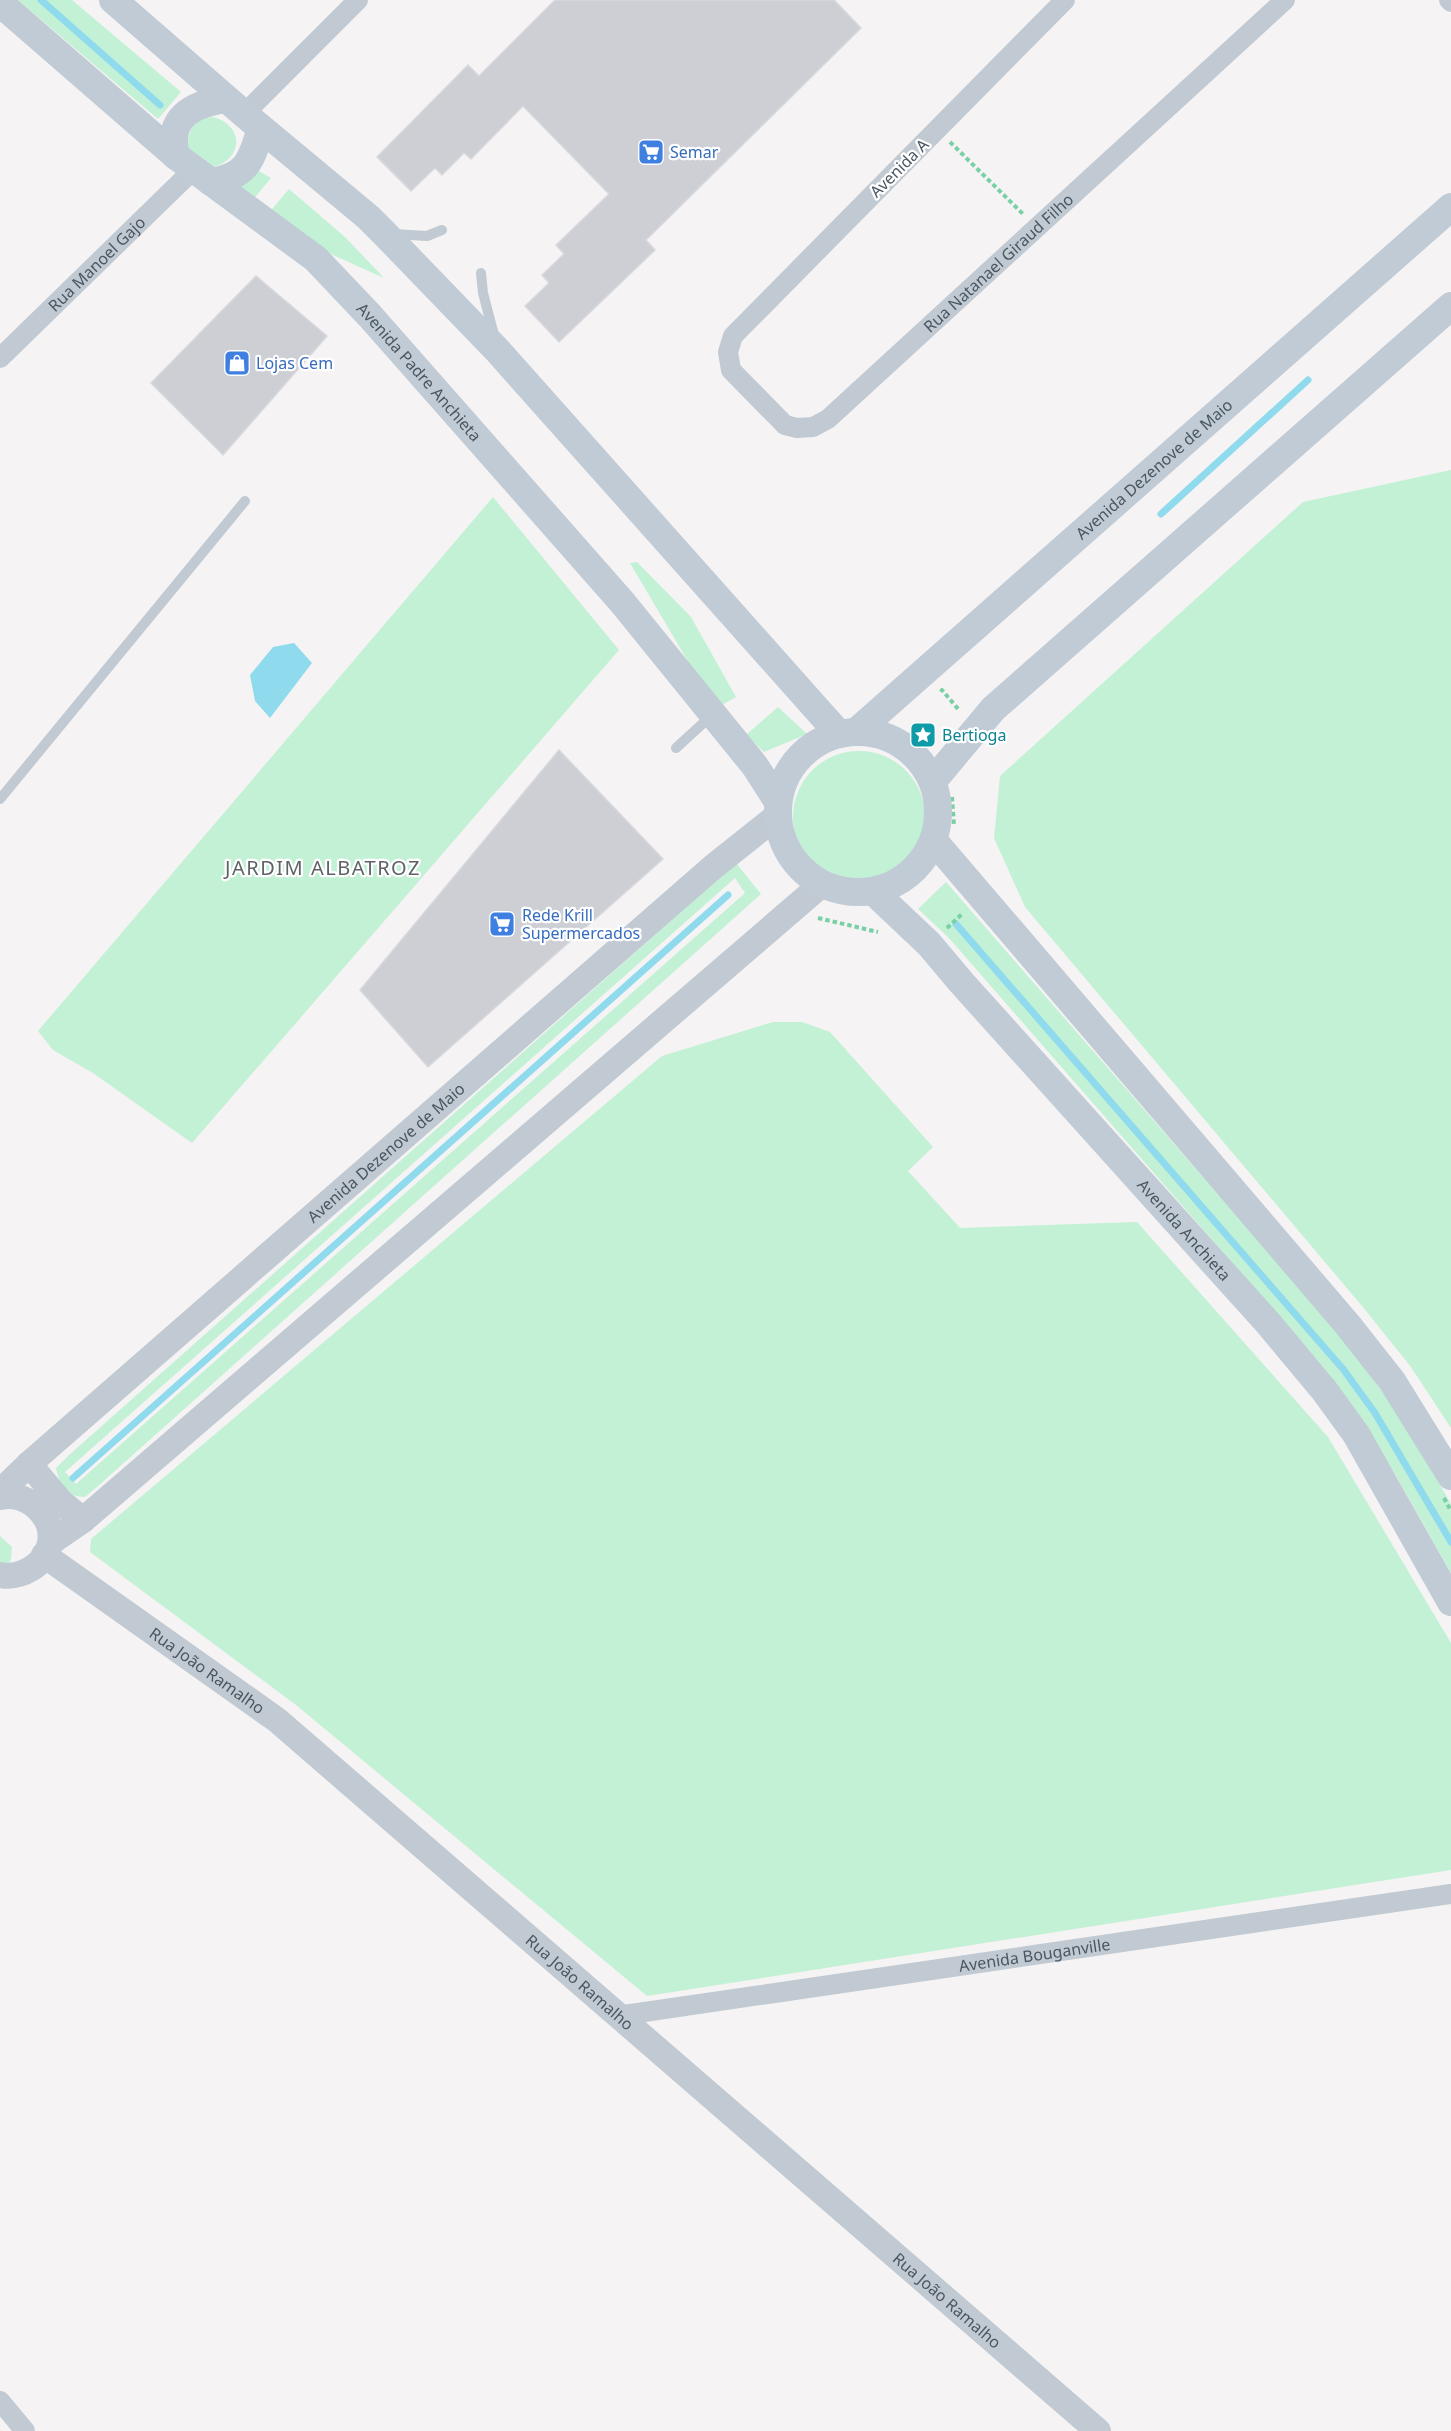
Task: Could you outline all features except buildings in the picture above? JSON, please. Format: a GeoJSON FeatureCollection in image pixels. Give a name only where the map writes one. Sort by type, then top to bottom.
{"type":"FeatureCollection","features":[{"type":"Feature","properties":{"kind":"main road"},"geometry":{"type":"LineString","coordinates":[[113,0],[243,114],[368,217],[497,350],[848,733]]}},
{"type":"Feature","properties":{"kind":"main road","name":"Avenida Padre Anchieta"},"geometry":{"type":"LineString","coordinates":[[0,3],[193,170],[316,259],[622,602],[755,766],[778,809]]}},
{"type":"Feature","properties":{"kind":"main road"},"geometry":{"type":"LineString","coordinates":[[204,102],[243,114],[253,156],[243,170],[230,178],[193,170],[175,134],[185,113],[204,102]]}},
{"type":"Feature","properties":{"kind":"main road","name":"Avenida Dezenove de Maio"},"geometry":{"type":"LineString","coordinates":[[848,733],[1451,207]]}},
{"type":"Feature","properties":{"kind":"main road"},"geometry":{"type":"LineString","coordinates":[[933,781],[993,709],[1451,306]]}},
{"type":"Feature","properties":{"kind":"main road"},"geometry":{"type":"LineString","coordinates":[[848,733],[876,733],[902,745],[923,764],[933,781],[938,801],[938,821],[934,841],[920,865],[899,882],[874,892],[847,893],[822,885],[804,873],[790,856],[781,837],[778,809],[784,778],[798,758],[817,743],[848,733]]}},
{"type":"Feature","properties":{"kind":"main road"},"geometry":{"type":"LineString","coordinates":[[934,841],[1347,1324],[1392,1381],[1451,1476]]}},
{"type":"Feature","properties":{"kind":"main road","name":"Avenida Anchieta"},"geometry":{"type":"LineString","coordinates":[[874,892],[929,944],[1268,1323],[1324,1390],[1356,1434],[1451,1602]]}},
{"type":"Feature","properties":{"kind":"street"},"geometry":{"type":"LineString","coordinates":[[243,114],[358,0]]}},
{"type":"Feature","properties":{"kind":"street","name":"Avenida A"},"geometry":{"type":"LineString","coordinates":[[733,336],[1065,0]]}},
{"type":"Feature","properties":{"kind":"street","name":"Rua Natanael Giraud Filho"},"geometry":{"type":"LineString","coordinates":[[733,336],[728,352],[731,370],[784,425],[797,428],[813,427],[828,419],[1285,0]]}},
{"type":"Feature","properties":{"kind":"street","name":"Rua Manoel Gajo"},"geometry":{"type":"LineString","coordinates":[[0,358],[193,170]]}},
{"type":"Feature","properties":{"kind":"street","name":"Avenida Dezenove de Maio"},"geometry":{"type":"LineString","coordinates":[[0,1492],[29,1464],[778,809]]}},
{"type":"Feature","properties":{"kind":"street"},"geometry":{"type":"LineString","coordinates":[[0,1594],[12,1574],[36,1566],[47,1548],[83,1520],[822,885]]}},
{"type":"Feature","properties":{"kind":"street"},"geometry":{"type":"LineString","coordinates":[[29,1464],[62,1502],[83,1520]]}},
{"type":"Feature","properties":{"kind":"street"},"geometry":{"type":"LineString","coordinates":[[0,1497],[7,1495],[21,1497],[33,1503],[43,1514],[47,1548]]}},
{"type":"Feature","properties":{"kind":"street","name":"Rua João Ramalho"},"geometry":{"type":"LineString","coordinates":[[47,1548],[277,1720],[1098,2431]]}},
{"type":"Feature","properties":{"kind":"street","name":"Avenida Bouganville"},"geometry":{"type":"LineString","coordinates":[[618,2016],[1451,1894]]}},
{"type":"Feature","properties":{"kind":"street"},"geometry":{"type":"LineString","coordinates":[[0,2401],[25,2431]]}},
{"type":"Feature","properties":{"kind":"lane"},"geometry":{"type":"LineString","coordinates":[[384,233],[427,236],[442,230]]}},
{"type":"Feature","properties":{"kind":"lane"},"geometry":{"type":"LineString","coordinates":[[481,273],[483,293],[497,350]]}},
{"type":"Feature","properties":{"kind":"lane"},"geometry":{"type":"LineString","coordinates":[[0,799],[245,501]]}},
{"type":"Feature","properties":{"kind":"lane"},"geometry":{"type":"LineString","coordinates":[[676,748],[712,715]]}},
{"type":"Feature","properties":{"kind":"path"},"geometry":{"type":"LineString","coordinates":[[937,129],[1037,227]]}},
{"type":"Feature","properties":{"kind":"green space"},"geometry":{"type":"Polygon","coordinates":[[[18,0],[72,0],[181,92],[158,119],[18,0]]]}},
{"type":"Feature","properties":{"kind":"green space"},"geometry":{"type":"Polygon","coordinates":[[[213,117],[230,127],[235,134],[236,142],[235,150],[230,157],[213,167],[188,150],[190,132],[196,123],[213,117]]]}},
{"type":"Feature","properties":{"kind":"green space"},"geometry":{"type":"Polygon","coordinates":[[[259,171],[271,178],[251,202],[239,189],[259,171]]]}},
{"type":"Feature","properties":{"kind":"green space"},"geometry":{"type":"Polygon","coordinates":[[[289,189],[345,237],[384,278],[333,255],[303,237],[272,209],[289,189]]]}},
{"type":"Feature","properties":{"kind":"green space"},"geometry":{"type":"Polygon","coordinates":[[[1451,470],[1451,1428],[1411,1367],[1362,1306],[1025,907],[994,838],[1000,776],[1303,502],[1451,470]]]}},
{"type":"Feature","properties":{"kind":"green space"},"geometry":{"type":"Polygon","coordinates":[[[493,497],[619,650],[192,1143],[93,1073],[53,1050],[38,1031],[493,497]]]}},
{"type":"Feature","properties":{"kind":"green space"},"geometry":{"type":"Polygon","coordinates":[[[637,562],[691,617],[736,697],[720,706],[689,663],[630,563],[637,562]]]}},
{"type":"Feature","properties":{"kind":"green space"},"geometry":{"type":"Polygon","coordinates":[[[778,707],[807,734],[764,752],[746,735],[778,707]]]}},
{"type":"Feature","properties":{"kind":"green space"},"geometry":{"type":"Polygon","coordinates":[[[859,751],[884,756],[896,762],[914,780],[920,792],[925,817],[920,842],[914,854],[896,872],[884,878],[859,883],[834,878],[822,872],[804,854],[798,842],[793,817],[798,792],[804,780],[822,762],[834,756],[859,751]]]}},
{"type":"Feature","properties":{"kind":"green space"},"geometry":{"type":"Polygon","coordinates":[[[736,863],[761,894],[85,1497],[69,1493],[60,1480],[56,1468],[736,863]],[[735,878],[65,1472],[76,1484],[745,893],[735,878]]]}},
{"type":"Feature","properties":{"kind":"green space"},"geometry":{"type":"Polygon","coordinates":[[[946,882],[1342,1337],[1403,1420],[1451,1504],[1451,1573],[1394,1472],[1323,1367],[949,938],[918,909],[946,882]]]}},
{"type":"Feature","properties":{"kind":"green space"},"geometry":{"type":"Polygon","coordinates":[[[773,1022],[802,1022],[830,1032],[933,1147],[908,1171],[960,1228],[1137,1222],[1328,1437],[1451,1643],[1451,1870],[647,1996],[296,1705],[90,1552],[91,1539],[662,1056],[773,1022]]]}},
{"type":"Feature","properties":{"kind":"green space"},"geometry":{"type":"Polygon","coordinates":[[[0,1536],[12,1547],[11,1560],[0,1573],[0,1536]]]}},
{"type":"Feature","properties":{"kind":"water"},"geometry":{"type":"Polygon","coordinates":[[[294,643],[312,663],[270,718],[255,701],[250,675],[273,647],[294,643]]]}},
{"type":"Feature","properties":{"kind":"waterway"},"geometry":{"type":"LineString","coordinates":[[41,0],[160,105]]}},
{"type":"Feature","properties":{"kind":"waterway"},"geometry":{"type":"LineString","coordinates":[[1161,514],[1308,380]]}},
{"type":"Feature","properties":{"kind":"waterway"},"geometry":{"type":"LineString","coordinates":[[73,1478],[728,895]]}},
{"type":"Feature","properties":{"kind":"waterway"},"geometry":{"type":"LineString","coordinates":[[956,924],[1343,1369],[1375,1413],[1451,1542]]}},
{"type":"Feature","properties":{"kind":"place","name":"Semar"},"geometry":{"type":"Point","coordinates":[651,152]}},
{"type":"Feature","properties":{"kind":"place","name":"Lojas Cem"},"geometry":{"type":"Point","coordinates":[237,363]}},
{"type":"Feature","properties":{"kind":"place","name":"Bertioga"},"geometry":{"type":"Point","coordinates":[923,735]}},
{"type":"Feature","properties":{"kind":"place","name":"Rede Krill Supermercados"},"geometry":{"type":"Point","coordinates":[502,924]}},
{"type":"Feature","properties":{"kind":"district","name":"JARDIM ALBATROZ"},"geometry":{"type":"Point","coordinates":[323,867]}}]}
